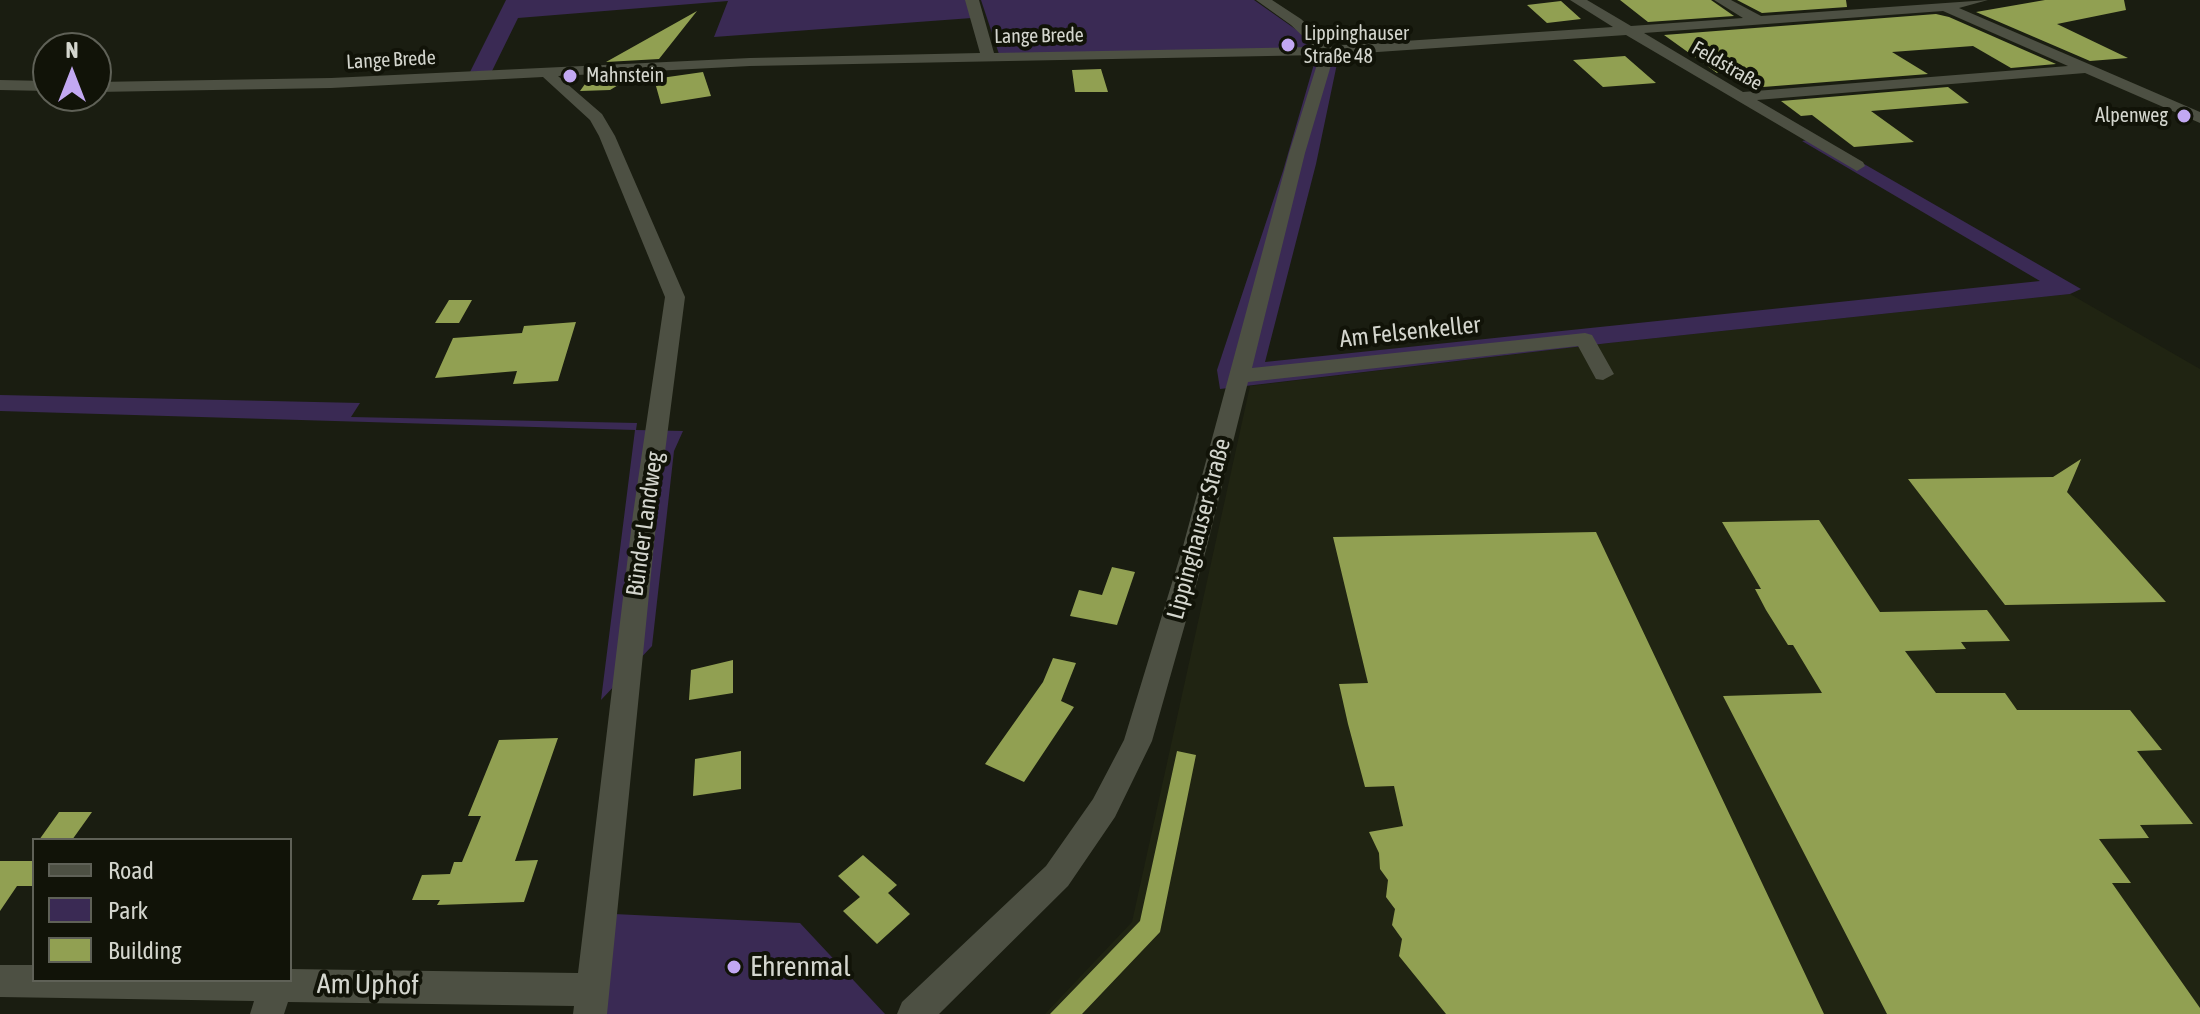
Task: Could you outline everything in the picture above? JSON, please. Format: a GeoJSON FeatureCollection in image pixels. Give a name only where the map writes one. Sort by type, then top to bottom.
{"type":"FeatureCollection","features":[{"type":"Feature","properties":{"kind":"street"},"geometry":{"type":"LineString","coordinates":[[972,0],[988,57]]}},
{"type":"Feature","properties":{"kind":"street"},"geometry":{"type":"LineString","coordinates":[[1263,0],[1319,40],[1328,52]]}},
{"type":"Feature","properties":{"kind":"street","name":"Feldstraße"},"geometry":{"type":"LineString","coordinates":[[1577,0],[1857,166]]}},
{"type":"Feature","properties":{"kind":"street"},"geometry":{"type":"LineString","coordinates":[[1721,0],[1757,20]]}},
{"type":"Feature","properties":{"kind":"street"},"geometry":{"type":"LineString","coordinates":[[1929,0],[2200,118]]}},
{"type":"Feature","properties":{"kind":"street","name":"Lange Brede"},"geometry":{"type":"LineString","coordinates":[[112,87],[331,83],[703,63],[1328,52],[1944,7],[1981,0]]}},
{"type":"Feature","properties":{"kind":"street","name":"Lippinghauser Straße"},"geometry":{"type":"LineString","coordinates":[[914,1014],[1057,876],[1104,808],[1138,741],[1241,376],[1297,153],[1328,52]]}},
{"type":"Feature","properties":{"kind":"street"},"geometry":{"type":"LineString","coordinates":[[1739,97],[2085,69]]}},
{"type":"Feature","properties":{"kind":"street","name":"Bünder Landweg"},"geometry":{"type":"LineString","coordinates":[[548,71],[552,80],[596,117],[607,136],[675,297],[645,514],[591,1002]]}},
{"type":"Feature","properties":{"kind":"street"},"geometry":{"type":"LineString","coordinates":[[0,85],[32,86]]}},
{"type":"Feature","properties":{"kind":"street","name":"Am Felsenkeller"},"geometry":{"type":"LineString","coordinates":[[1241,376],[1585,339],[1603,374]]}},
{"type":"Feature","properties":{"kind":"street","name":"Am Uphof"},"geometry":{"type":"LineString","coordinates":[[0,981],[272,999],[591,1002]]}},
{"type":"Feature","properties":{"kind":"shaded area"},"geometry":{"type":"Polygon","coordinates":[[[2070,294],[2200,369],[2200,1014],[1045,1014],[1132,922],[1250,386],[1609,343],[2070,294]]]}},
{"type":"Feature","properties":{"kind":"green space"},"geometry":{"type":"Polygon","coordinates":[[[506,0],[966,0],[972,18],[714,37],[728,1],[518,18],[492,71],[470,72],[506,0]]]}},
{"type":"Feature","properties":{"kind":"green space"},"geometry":{"type":"Polygon","coordinates":[[[981,0],[1254,0],[1308,38],[1313,50],[999,54],[981,0]]]}},
{"type":"Feature","properties":{"kind":"green space"},"geometry":{"type":"Polygon","coordinates":[[[1309,57],[1338,59],[1316,164],[1265,362],[2040,281],[1802,141],[1819,138],[2081,289],[2070,294],[1609,343],[1220,389],[1217,370],[1283,171],[1314,64],[1309,57]]]}},
{"type":"Feature","properties":{"kind":"green space"},"geometry":{"type":"Polygon","coordinates":[[[0,395],[360,403],[351,417],[637,423],[636,430],[683,431],[674,451],[652,646],[601,700],[635,430],[0,411],[0,395]]]}},
{"type":"Feature","properties":{"kind":"green space"},"geometry":{"type":"Polygon","coordinates":[[[614,914],[800,923],[885,1014],[605,1014],[614,914]]]}},
{"type":"Feature","properties":{"kind":"building"},"geometry":{"type":"Polygon","coordinates":[[[1620,0],[1711,0],[1734,16],[1648,22],[1620,0]]]}},
{"type":"Feature","properties":{"kind":"building"},"geometry":{"type":"Polygon","coordinates":[[[1737,0],[1846,0],[1847,7],[1762,13],[1737,0]]]}},
{"type":"Feature","properties":{"kind":"building"},"geometry":{"type":"Polygon","coordinates":[[[2045,0],[2124,0],[2126,10],[2057,24],[2128,58],[2090,61],[1976,12],[2045,0]]]}},
{"type":"Feature","properties":{"kind":"building"},"geometry":{"type":"Polygon","coordinates":[[[1561,1],[1581,19],[1547,23],[1527,5],[1561,1]]]}},
{"type":"Feature","properties":{"kind":"building"},"geometry":{"type":"Polygon","coordinates":[[[697,11],[659,59],[606,62],[697,11]]]}},
{"type":"Feature","properties":{"kind":"building"},"geometry":{"type":"Polygon","coordinates":[[[1936,14],[2056,64],[2011,68],[1973,46],[1892,52],[1928,74],[1763,87],[1741,71],[1717,73],[1664,35],[1936,14]]]}},
{"type":"Feature","properties":{"kind":"building"},"geometry":{"type":"Polygon","coordinates":[[[1625,56],[1656,83],[1603,87],[1573,60],[1625,56]]]}},
{"type":"Feature","properties":{"kind":"building"},"geometry":{"type":"Polygon","coordinates":[[[1101,69],[1108,92],[1075,92],[1072,70],[1101,69]]]}},
{"type":"Feature","properties":{"kind":"building"},"geometry":{"type":"Polygon","coordinates":[[[703,72],[711,96],[661,104],[654,79],[703,72]]]}},
{"type":"Feature","properties":{"kind":"building"},"geometry":{"type":"Polygon","coordinates":[[[635,75],[610,90],[580,91],[590,77],[635,75]]]}},
{"type":"Feature","properties":{"kind":"building"},"geometry":{"type":"Polygon","coordinates":[[[1948,87],[1969,103],[1871,111],[1914,142],[1854,147],[1812,115],[1801,116],[1781,101],[1948,87]]]}},
{"type":"Feature","properties":{"kind":"building"},"geometry":{"type":"Polygon","coordinates":[[[449,300],[472,300],[459,323],[435,323],[449,300]]]}},
{"type":"Feature","properties":{"kind":"building"},"geometry":{"type":"Polygon","coordinates":[[[576,322],[558,381],[513,384],[517,371],[435,378],[453,338],[522,333],[524,326],[576,322]]]}},
{"type":"Feature","properties":{"kind":"building"},"geometry":{"type":"Polygon","coordinates":[[[2081,459],[2067,492],[2166,602],[2005,605],[1908,479],[2053,477],[2081,459]]]}},
{"type":"Feature","properties":{"kind":"building"},"geometry":{"type":"Polygon","coordinates":[[[1819,520],[1880,612],[1987,610],[2010,641],[1961,642],[1966,649],[1905,651],[1936,693],[2005,693],[2017,710],[2130,710],[2162,750],[2137,751],[2193,824],[2140,825],[2149,838],[2099,839],[2131,883],[2112,883],[2200,1008],[2200,1014],[1887,1014],[1723,696],[1822,693],[1793,645],[1788,645],[1766,610],[1755,589],[1761,589],[1722,522],[1819,520]]]}},
{"type":"Feature","properties":{"kind":"building"},"geometry":{"type":"Polygon","coordinates":[[[1596,532],[1824,1014],[1446,1014],[1399,956],[1402,939],[1392,925],[1395,909],[1386,897],[1388,880],[1380,869],[1379,853],[1369,832],[1403,826],[1394,786],[1365,787],[1348,724],[1339,684],[1368,683],[1333,537],[1596,532]]]}},
{"type":"Feature","properties":{"kind":"building"},"geometry":{"type":"Polygon","coordinates":[[[1112,567],[1135,572],[1117,625],[1070,616],[1079,590],[1102,595],[1112,567]]]}},
{"type":"Feature","properties":{"kind":"building"},"geometry":{"type":"Polygon","coordinates":[[[1053,658],[1076,663],[1061,701],[1074,707],[1024,782],[985,764],[1043,682],[1053,658]]]}},
{"type":"Feature","properties":{"kind":"building"},"geometry":{"type":"Polygon","coordinates":[[[733,660],[733,693],[689,700],[691,670],[733,660]]]}},
{"type":"Feature","properties":{"kind":"building"},"geometry":{"type":"Polygon","coordinates":[[[558,738],[515,861],[538,860],[524,902],[437,905],[440,900],[412,900],[422,875],[450,874],[454,862],[462,862],[481,816],[468,816],[499,740],[558,738]]]}},
{"type":"Feature","properties":{"kind":"building"},"geometry":{"type":"Polygon","coordinates":[[[741,751],[741,789],[693,796],[695,759],[741,751]]]}},
{"type":"Feature","properties":{"kind":"building"},"geometry":{"type":"Polygon","coordinates":[[[1177,751],[1196,755],[1160,932],[1082,1014],[1050,1014],[1140,921],[1177,751]]]}},
{"type":"Feature","properties":{"kind":"building"},"geometry":{"type":"Polygon","coordinates":[[[59,812],[92,812],[73,838],[40,838],[59,812]]]}},
{"type":"Feature","properties":{"kind":"building"},"geometry":{"type":"Polygon","coordinates":[[[863,855],[897,885],[888,893],[910,914],[877,944],[843,911],[860,897],[838,876],[863,855]]]}},
{"type":"Feature","properties":{"kind":"building"},"geometry":{"type":"Polygon","coordinates":[[[0,861],[32,861],[32,886],[17,886],[0,911],[0,861]]]}},
{"type":"Feature","properties":{"kind":"place","name":"Lippinghauser Straße 48"},"geometry":{"type":"Point","coordinates":[1288,45]}},
{"type":"Feature","properties":{"kind":"place","name":"Mahnstein"},"geometry":{"type":"Point","coordinates":[570,76]}},
{"type":"Feature","properties":{"kind":"place","name":"Alpenweg"},"geometry":{"type":"Point","coordinates":[2184,116]}},
{"type":"Feature","properties":{"kind":"place","name":"Ehrenmal"},"geometry":{"type":"Point","coordinates":[734,967]}}]}
